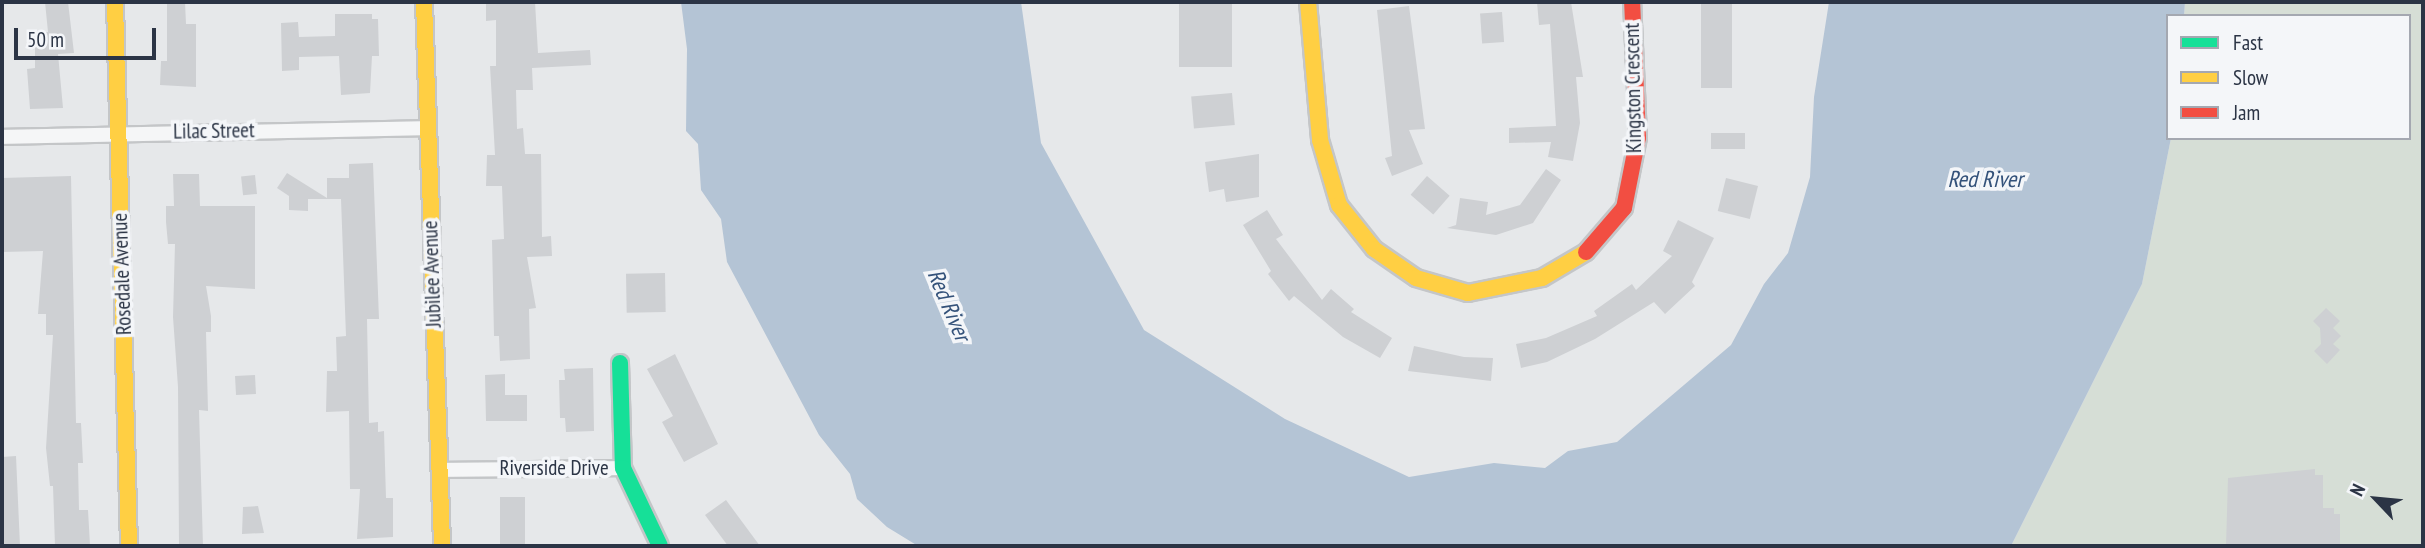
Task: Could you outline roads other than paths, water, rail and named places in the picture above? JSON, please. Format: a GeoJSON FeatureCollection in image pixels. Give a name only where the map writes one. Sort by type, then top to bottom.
{"type":"FeatureCollection","features":[{"type":"Feature","properties":{"kind":"street","name":"Rosedale Avenue"},"geometry":{"type":"LineString","coordinates":[[115,2],[130,546]]}},
{"type":"Feature","properties":{"kind":"street","name":"Jubilee Avenue"},"geometry":{"type":"LineString","coordinates":[[424,2],[426,128],[442,546]]}},
{"type":"Feature","properties":{"kind":"street","name":"Kingston Crescent"},"geometry":{"type":"LineString","coordinates":[[1308,2],[1320,140],[1339,205],[1374,249],[1416,278],[1468,293],[1542,278],[1582,256],[1624,208],[1638,136],[1632,2]]}},
{"type":"Feature","properties":{"kind":"street","name":"Lilac Street"},"geometry":{"type":"LineString","coordinates":[[2,136],[426,128]]}},
{"type":"Feature","properties":{"kind":"street"},"geometry":{"type":"LineString","coordinates":[[620,363],[623,468]]}},
{"type":"Feature","properties":{"kind":"street","name":"Riverside Drive"},"geometry":{"type":"LineString","coordinates":[[440,470],[623,468],[660,546]]}},
{"type":"Feature","properties":{"kind":"water","name":"Red River"},"geometry":{"type":"Polygon","coordinates":[[[681,2],[1021,2],[1041,143],[1144,330],[1285,419],[1409,477],[1494,463],[1545,468],[1568,451],[1617,442],[1731,345],[1764,284],[1788,253],[1810,177],[1814,97],[1829,2],[2185,2],[2184,14],[2166,14],[2166,140],[2171,140],[2142,284],[2011,546],[918,546],[887,527],[857,499],[850,474],[819,435],[727,262],[721,219],[701,190],[698,144],[686,131],[687,49],[681,2]]]}}]}
